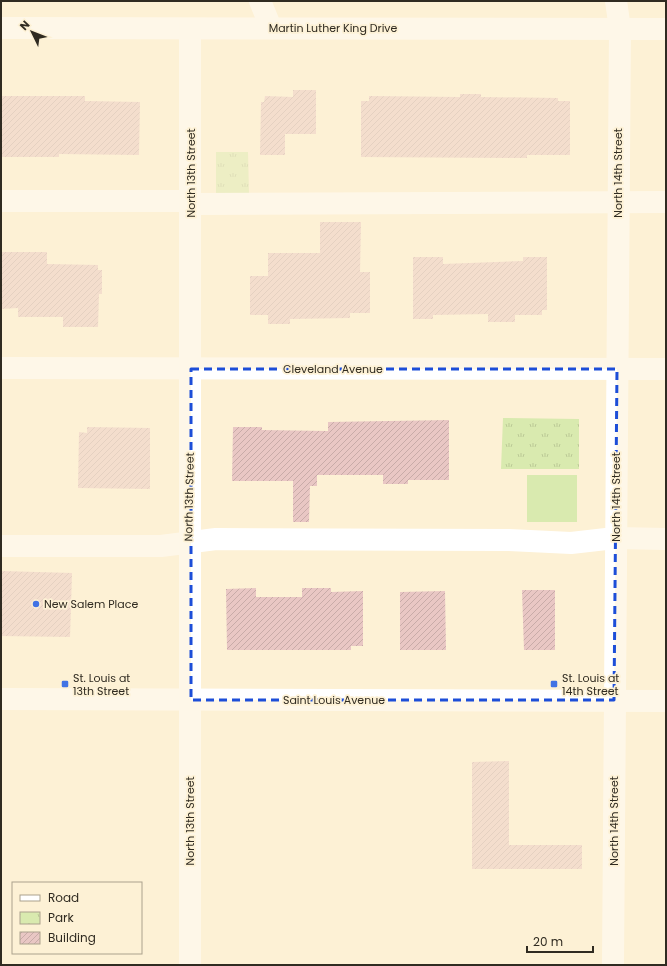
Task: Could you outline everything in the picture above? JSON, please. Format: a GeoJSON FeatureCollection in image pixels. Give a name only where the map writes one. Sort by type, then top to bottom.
{"type":"FeatureCollection","features":[{"type":"Feature","properties":{"kind":"street"},"geometry":{"type":"LineString","coordinates":[[260,1],[271,28]]}},
{"type":"Feature","properties":{"kind":"street","name":"North 14th Street"},"geometry":{"type":"LineString","coordinates":[[613,965],[620,29],[616,1]]}},
{"type":"Feature","properties":{"kind":"street","name":"Martin Luther King Drive"},"geometry":{"type":"LineString","coordinates":[[1,28],[666,29]]}},
{"type":"Feature","properties":{"kind":"street","name":"North 13th Street"},"geometry":{"type":"LineString","coordinates":[[190,28],[190,965]]}},
{"type":"Feature","properties":{"kind":"street"},"geometry":{"type":"LineString","coordinates":[[1,201],[191,203],[666,202]]}},
{"type":"Feature","properties":{"kind":"street","name":"Cleveland Avenue"},"geometry":{"type":"LineString","coordinates":[[1,368],[666,369]]}},
{"type":"Feature","properties":{"kind":"street"},"geometry":{"type":"LineString","coordinates":[[1,546],[161,546],[216,539],[509,540],[571,543],[615,538],[666,539]]}},
{"type":"Feature","properties":{"kind":"street","name":"Saint Louis Avenue"},"geometry":{"type":"LineString","coordinates":[[1,699],[666,701]]}},
{"type":"Feature","properties":{"kind":"highlighted area"},"geometry":{"type":"Polygon","coordinates":[[[191,369],[617,369],[614,700],[191,700],[191,369]]]}},
{"type":"Feature","properties":{"kind":"green space"},"geometry":{"type":"Polygon","coordinates":[[[216,152],[248,152],[249,194],[216,194],[216,152]]]}},
{"type":"Feature","properties":{"kind":"green space"},"geometry":{"type":"Polygon","coordinates":[[[503,418],[579,419],[579,469],[501,469],[503,418]]]}},
{"type":"Feature","properties":{"kind":"green space"},"geometry":{"type":"Polygon","coordinates":[[[527,475],[577,475],[577,522],[527,522],[527,475]]]}},
{"type":"Feature","properties":{"kind":"building"},"geometry":{"type":"Polygon","coordinates":[[[293,90],[316,90],[316,134],[285,134],[285,155],[260,155],[261,102],[264,102],[265,96],[293,97],[293,90]]]}},
{"type":"Feature","properties":{"kind":"building"},"geometry":{"type":"Polygon","coordinates":[[[460,94],[481,94],[481,97],[558,98],[558,101],[570,101],[570,155],[527,155],[527,158],[361,157],[361,101],[369,101],[369,96],[460,97],[460,94]]]}},
{"type":"Feature","properties":{"kind":"building"},"geometry":{"type":"Polygon","coordinates":[[[1,96],[85,96],[85,101],[140,102],[139,155],[59,154],[59,157],[1,157],[1,96]]]}},
{"type":"Feature","properties":{"kind":"building"},"geometry":{"type":"Polygon","coordinates":[[[320,222],[361,222],[360,272],[370,272],[370,313],[350,313],[350,318],[290,319],[290,324],[268,324],[268,315],[250,315],[250,276],[268,276],[268,253],[320,253],[320,222]]]}},
{"type":"Feature","properties":{"kind":"building"},"geometry":{"type":"Polygon","coordinates":[[[1,252],[47,252],[47,264],[98,265],[98,270],[102,270],[102,294],[99,294],[98,327],[63,327],[63,317],[18,317],[18,308],[1,309],[1,252]]]}},
{"type":"Feature","properties":{"kind":"building"},"geometry":{"type":"Polygon","coordinates":[[[413,257],[443,257],[443,264],[523,261],[523,257],[547,257],[547,310],[542,310],[542,315],[515,315],[515,322],[488,322],[488,314],[433,315],[433,319],[413,319],[413,257]]]}},
{"type":"Feature","properties":{"kind":"building"},"geometry":{"type":"Polygon","coordinates":[[[449,420],[449,480],[408,480],[408,484],[383,484],[383,475],[317,475],[317,486],[310,486],[309,522],[293,522],[293,481],[232,481],[233,427],[262,427],[262,430],[328,431],[328,422],[449,420]]]}},
{"type":"Feature","properties":{"kind":"building"},"geometry":{"type":"Polygon","coordinates":[[[87,427],[150,428],[150,489],[78,488],[79,432],[87,433],[87,427]]]}},
{"type":"Feature","properties":{"kind":"building","name":"New Salem Place"},"geometry":{"type":"Polygon","coordinates":[[[1,571],[72,573],[70,637],[1,636],[1,571]]]}},
{"type":"Feature","properties":{"kind":"building"},"geometry":{"type":"Polygon","coordinates":[[[256,588],[256,597],[302,597],[302,588],[331,588],[331,592],[363,591],[363,646],[351,646],[351,650],[227,650],[226,589],[256,588]]]}},
{"type":"Feature","properties":{"kind":"building"},"geometry":{"type":"Polygon","coordinates":[[[522,590],[555,590],[555,650],[524,650],[522,590]]]}},
{"type":"Feature","properties":{"kind":"building"},"geometry":{"type":"Polygon","coordinates":[[[445,591],[446,650],[400,650],[400,592],[445,591]]]}},
{"type":"Feature","properties":{"kind":"building"},"geometry":{"type":"Polygon","coordinates":[[[509,761],[509,845],[582,845],[582,869],[472,869],[472,762],[509,761]]]}},
{"type":"Feature","properties":{"kind":"place","name":"New Salem Place"},"geometry":{"type":"Point","coordinates":[36,604]}},
{"type":"Feature","properties":{"kind":"place","name":"St. Louis at 13th Street"},"geometry":{"type":"Point","coordinates":[65,684]}},
{"type":"Feature","properties":{"kind":"place","name":"St. Louis at 14th Street"},"geometry":{"type":"Point","coordinates":[554,684]}}]}
